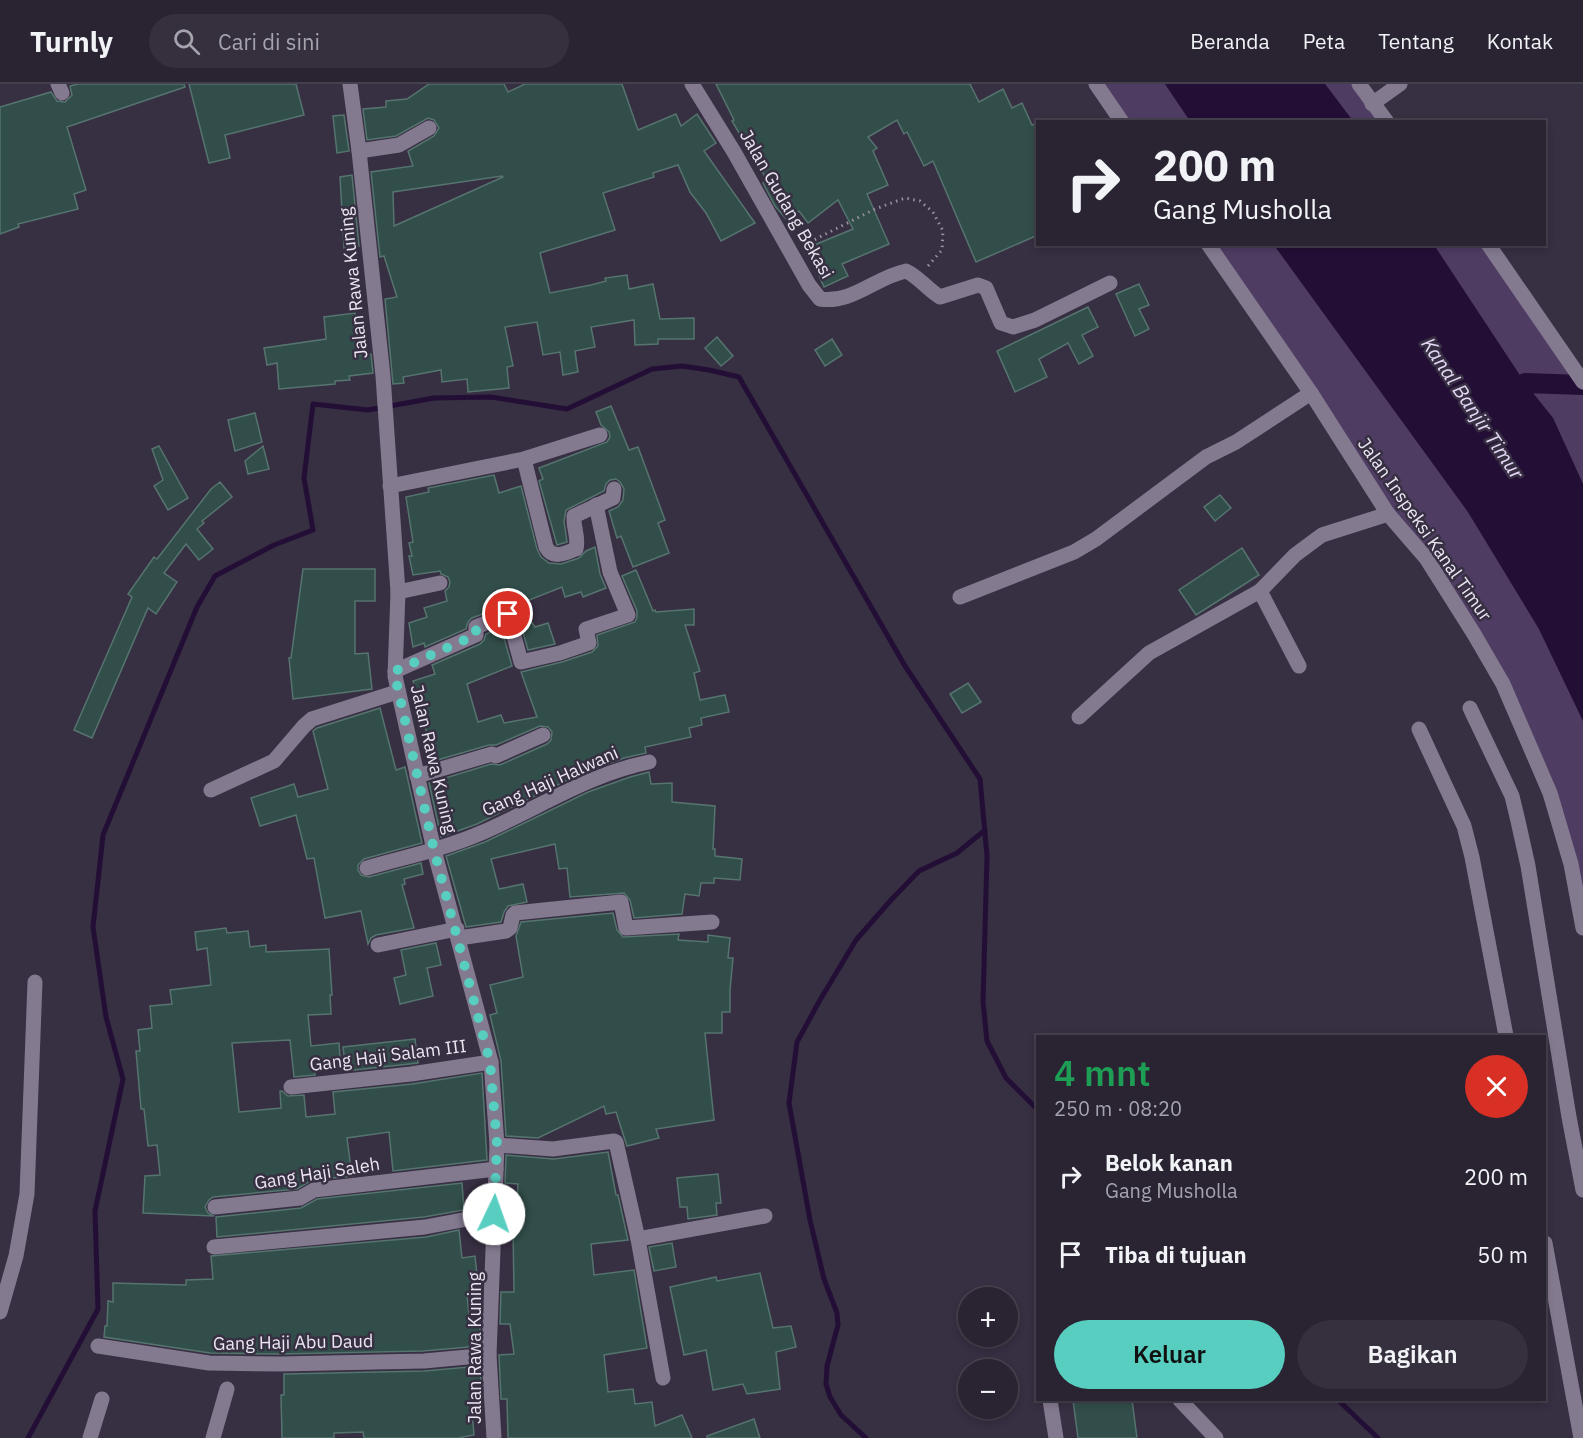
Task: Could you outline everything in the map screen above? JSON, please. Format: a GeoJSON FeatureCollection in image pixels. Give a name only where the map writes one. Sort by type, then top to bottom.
{"type":"FeatureCollection","features":[{"type":"Feature","properties":{"kind":"street","name":"Jalan Rawa Kuning"},"geometry":{"type":"LineString","coordinates":[[350,84],[359,152],[387,437],[398,592],[395,671],[397,692],[434,850],[490,1062],[497,1144],[489,1355],[494,1438]]}},
{"type":"Feature","properties":{"kind":"street","name":"Jalan Gudang Bekasi"},"geometry":{"type":"LineString","coordinates":[[692,84],[734,152],[809,285],[820,299],[830,301],[853,294],[900,273],[912,274]]}},
{"type":"Feature","properties":{"kind":"street"},"geometry":{"type":"LineString","coordinates":[[1096,84],[1121,120]]}},
{"type":"Feature","properties":{"kind":"street"},"geometry":{"type":"LineString","coordinates":[[1359,84],[1385,120]]}},
{"type":"Feature","properties":{"kind":"street"},"geometry":{"type":"LineString","coordinates":[[1372,104],[1400,84]]}},
{"type":"Feature","properties":{"kind":"street"},"geometry":{"type":"LineString","coordinates":[[359,152],[399,145],[429,128]]}},
{"type":"Feature","properties":{"kind":"street","name":"Jalan Inspeksi Kanal Timur"},"geometry":{"type":"LineString","coordinates":[[1209,246],[1311,393],[1388,514],[1426,558],[1503,684],[1550,793],[1571,864],[1583,928]]}},
{"type":"Feature","properties":{"kind":"street"},"geometry":{"type":"LineString","coordinates":[[1489,246],[1583,382]]}},
{"type":"Feature","properties":{"kind":"street"},"geometry":{"type":"LineString","coordinates":[[912,274],[928,290],[940,297],[978,285],[986,288],[1001,323],[1013,327],[1035,320],[1110,283]]}},
{"type":"Feature","properties":{"kind":"street"},"geometry":{"type":"LineString","coordinates":[[960,597],[1074,552],[1096,539],[1206,457],[1236,442],[1311,393]]}},
{"type":"Feature","properties":{"kind":"street"},"geometry":{"type":"LineString","coordinates":[[390,486],[524,459],[600,435]]}},
{"type":"Feature","properties":{"kind":"street"},"geometry":{"type":"LineString","coordinates":[[524,459],[550,553],[554,555],[561,555],[576,549],[578,535],[573,522],[574,516],[613,498],[614,489]]}},
{"type":"Feature","properties":{"kind":"street"},"geometry":{"type":"LineString","coordinates":[[395,671],[476,635],[476,627],[508,614],[521,662],[589,643],[586,628],[628,615],[610,572],[596,505]]}},
{"type":"Feature","properties":{"kind":"street"},"geometry":{"type":"LineString","coordinates":[[1079,717],[1149,653],[1260,591],[1295,555],[1322,535],[1388,514]]}},
{"type":"Feature","properties":{"kind":"street"},"geometry":{"type":"LineString","coordinates":[[398,592],[440,583]]}},
{"type":"Feature","properties":{"kind":"street"},"geometry":{"type":"LineString","coordinates":[[1260,591],[1299,666]]}},
{"type":"Feature","properties":{"kind":"street"},"geometry":{"type":"LineString","coordinates":[[211,790],[274,761],[312,719],[397,692]]}},
{"type":"Feature","properties":{"kind":"street"},"geometry":{"type":"LineString","coordinates":[[1470,708],[1512,796],[1518,821],[1528,866],[1583,1190]]}},
{"type":"Feature","properties":{"kind":"street"},"geometry":{"type":"LineString","coordinates":[[1419,729],[1464,826],[1506,1035]]}},
{"type":"Feature","properties":{"kind":"street"},"geometry":{"type":"LineString","coordinates":[[417,776],[492,754],[496,756],[543,735]]}},
{"type":"Feature","properties":{"kind":"street","name":"Gang Haji Halwani"},"geometry":{"type":"LineString","coordinates":[[367,868],[434,850],[479,834],[598,777],[626,766],[649,762]]}},
{"type":"Feature","properties":{"kind":"street"},"geometry":{"type":"LineString","coordinates":[[378,945],[458,934],[506,931],[510,928],[514,914],[621,902],[626,928],[712,922]]}},
{"type":"Feature","properties":{"kind":"street"},"geometry":{"type":"LineString","coordinates":[[0,1312],[16,1256],[27,1194],[35,982]]}},
{"type":"Feature","properties":{"kind":"street","name":"Gang Haji Salam III"},"geometry":{"type":"LineString","coordinates":[[291,1088],[490,1062]]}},
{"type":"Feature","properties":{"kind":"street"},"geometry":{"type":"LineString","coordinates":[[497,1144],[553,1149],[614,1141],[638,1239],[663,1378]]}},
{"type":"Feature","properties":{"kind":"street","name":"Gang Haji Saleh"},"geometry":{"type":"LineString","coordinates":[[215,1207],[300,1198],[314,1190],[496,1170]]}},
{"type":"Feature","properties":{"kind":"street"},"geometry":{"type":"LineString","coordinates":[[214,1247],[425,1227],[494,1214]]}},
{"type":"Feature","properties":{"kind":"street"},"geometry":{"type":"LineString","coordinates":[[638,1239],[765,1216]]}},
{"type":"Feature","properties":{"kind":"street"},"geometry":{"type":"LineString","coordinates":[[1546,1248],[1581,1438]]}},
{"type":"Feature","properties":{"kind":"street","name":"Gang Haji Abu Daud"},"geometry":{"type":"LineString","coordinates":[[98,1347],[209,1363],[424,1361],[489,1355]]}},
{"type":"Feature","properties":{"kind":"street"},"geometry":{"type":"LineString","coordinates":[[213,1438],[227,1389]]}},
{"type":"Feature","properties":{"kind":"street"},"geometry":{"type":"LineString","coordinates":[[90,1438],[102,1399]]}},
{"type":"Feature","properties":{"kind":"street"},"geometry":{"type":"LineString","coordinates":[[1050,1401],[1056,1438]]}},
{"type":"Feature","properties":{"kind":"street"},"geometry":{"type":"LineString","coordinates":[[1181,1401],[1216,1438]]}},
{"type":"Feature","properties":{"kind":"path"},"geometry":{"type":"LineString","coordinates":[[792,252],[875,208],[904,198],[920,201],[933,212],[943,231],[942,250],[931,264],[912,274]]}},
{"type":"Feature","properties":{"kind":"shaded area"},"geometry":{"type":"Polygon","coordinates":[[[1096,84],[1165,84],[1189,120],[1121,120],[1096,84]]]}},
{"type":"Feature","properties":{"kind":"shaded area"},"geometry":{"type":"Polygon","coordinates":[[[1325,84],[1359,84],[1386,120],[1352,120],[1325,84]]]}},
{"type":"Feature","properties":{"kind":"shaded area"},"geometry":{"type":"Polygon","coordinates":[[[1209,246],[1275,246],[1468,512],[1539,629],[1583,721],[1583,928],[1571,864],[1483,649],[1209,246]]]}},
{"type":"Feature","properties":{"kind":"shaded area"},"geometry":{"type":"Polygon","coordinates":[[[1435,246],[1489,246],[1583,381],[1583,484],[1553,418],[1525,383],[1435,246]]]}},
{"type":"Feature","properties":{"kind":"water"},"geometry":{"type":"Polygon","coordinates":[[[1165,84],[1325,84],[1352,120],[1189,120],[1165,84]]]}},
{"type":"Feature","properties":{"kind":"water","name":"Kanal Banjir Timur"},"geometry":{"type":"Polygon","coordinates":[[[1275,246],[1435,246],[1525,383],[1553,418],[1583,484],[1583,721],[1539,629],[1468,512],[1275,246]]]}},
{"type":"Feature","properties":{"kind":"building"},"geometry":{"type":"Polygon","coordinates":[[[78,84],[184,84],[185,87],[67,127],[86,190],[74,194],[78,209],[18,224],[19,227],[0,234],[0,107],[51,92],[57,101],[65,102],[72,95],[70,86],[78,84]]]}},
{"type":"Feature","properties":{"kind":"building"},"geometry":{"type":"Polygon","coordinates":[[[189,84],[296,84],[304,115],[225,135],[230,158],[209,163],[189,84]]]}},
{"type":"Feature","properties":{"kind":"building"},"geometry":{"type":"Polygon","coordinates":[[[429,84],[504,84],[508,92],[525,84],[622,84],[638,130],[676,114],[681,126],[697,114],[716,143],[704,151],[755,223],[721,241],[706,213],[690,192],[678,165],[653,173],[654,177],[603,193],[615,230],[540,253],[550,293],[606,281],[605,278],[627,275],[629,289],[653,284],[660,319],[694,318],[694,339],[658,339],[658,344],[635,345],[634,320],[591,327],[595,347],[575,351],[578,372],[563,375],[560,352],[543,355],[537,322],[505,327],[513,366],[507,367],[509,388],[468,392],[467,379],[442,382],[441,370],[403,377],[404,383],[393,384],[385,299],[397,297],[384,256],[380,257],[371,172],[413,166],[408,151],[434,136],[439,128],[434,120],[428,118],[396,136],[367,140],[363,109],[386,107],[386,101],[407,99],[429,84]],[[503,177],[393,192],[394,226],[503,177]]]}},
{"type":"Feature","properties":{"kind":"building"},"geometry":{"type":"Polygon","coordinates":[[[716,84],[970,84],[979,102],[1003,89],[1012,108],[1022,103],[1032,125],[1036,124],[1036,236],[976,262],[933,161],[924,166],[907,132],[904,134],[897,120],[868,137],[877,148],[873,151],[888,185],[867,194],[889,244],[842,264],[848,276],[824,287],[807,248],[853,229],[838,200],[808,223],[799,211],[787,220],[775,206],[763,183],[767,180],[732,121],[734,120],[716,84]]]}},
{"type":"Feature","properties":{"kind":"building"},"geometry":{"type":"Polygon","coordinates":[[[344,115],[349,151],[337,153],[333,116],[344,115]]]}},
{"type":"Feature","properties":{"kind":"building"},"geometry":{"type":"Polygon","coordinates":[[[352,175],[359,246],[344,248],[340,177],[352,175]]]}},
{"type":"Feature","properties":{"kind":"building"},"geometry":{"type":"Polygon","coordinates":[[[1139,284],[1149,305],[1139,309],[1149,329],[1135,336],[1116,294],[1139,284]]]}},
{"type":"Feature","properties":{"kind":"building"},"geometry":{"type":"Polygon","coordinates":[[[1088,307],[1098,327],[1082,335],[1093,356],[1079,364],[1068,343],[1039,359],[1047,377],[1015,392],[997,351],[1088,307]]]}},
{"type":"Feature","properties":{"kind":"building"},"geometry":{"type":"Polygon","coordinates":[[[355,313],[360,355],[371,354],[373,373],[349,376],[350,380],[335,381],[335,384],[279,389],[277,363],[267,365],[264,348],[326,339],[324,317],[355,313]]]}},
{"type":"Feature","properties":{"kind":"building"},"geometry":{"type":"Polygon","coordinates":[[[717,337],[733,356],[721,366],[705,348],[717,337]]]}},
{"type":"Feature","properties":{"kind":"building"},"geometry":{"type":"Polygon","coordinates":[[[832,339],[842,355],[825,366],[815,350],[832,339]]]}},
{"type":"Feature","properties":{"kind":"building"},"geometry":{"type":"Polygon","coordinates":[[[611,406],[629,450],[638,447],[665,520],[658,523],[669,553],[633,567],[621,536],[617,538],[609,511],[618,507],[623,500],[624,489],[620,482],[616,479],[610,480],[604,491],[566,510],[564,521],[567,542],[557,545],[539,481],[543,479],[539,468],[607,442],[610,437],[609,432],[601,425],[596,412],[611,406]]]}},
{"type":"Feature","properties":{"kind":"building"},"geometry":{"type":"Polygon","coordinates":[[[255,413],[262,442],[235,451],[228,420],[255,413]]]}},
{"type":"Feature","properties":{"kind":"building"},"geometry":{"type":"Polygon","coordinates":[[[159,446],[188,498],[168,510],[154,486],[163,480],[152,449],[159,446]]]}},
{"type":"Feature","properties":{"kind":"building"},"geometry":{"type":"Polygon","coordinates":[[[263,446],[269,469],[248,474],[245,461],[263,446]]]}},
{"type":"Feature","properties":{"kind":"building"},"geometry":{"type":"Polygon","coordinates":[[[494,475],[499,493],[521,486],[541,557],[549,563],[561,564],[579,558],[586,551],[595,547],[600,574],[606,588],[583,597],[581,592],[565,597],[562,587],[519,604],[535,627],[548,623],[555,644],[528,650],[517,611],[509,604],[472,618],[466,629],[425,647],[424,643],[413,647],[409,623],[427,617],[424,608],[447,601],[445,591],[450,582],[448,577],[440,571],[413,575],[409,543],[413,542],[406,497],[429,492],[428,488],[494,475]]]}},
{"type":"Feature","properties":{"kind":"building"},"geometry":{"type":"Polygon","coordinates":[[[220,482],[232,497],[202,521],[204,523],[197,529],[213,549],[199,560],[186,544],[164,573],[177,582],[156,614],[148,608],[92,738],[74,730],[132,597],[128,594],[154,557],[157,559],[211,489],[220,482]]]}},
{"type":"Feature","properties":{"kind":"building"},"geometry":{"type":"Polygon","coordinates":[[[1220,495],[1231,508],[1215,521],[1204,507],[1220,495]]]}},
{"type":"Feature","properties":{"kind":"building"},"geometry":{"type":"Polygon","coordinates":[[[1242,548],[1259,575],[1196,615],[1179,590],[1242,548]]]}},
{"type":"Feature","properties":{"kind":"building"},"geometry":{"type":"Polygon","coordinates":[[[303,569],[375,569],[375,601],[355,601],[355,654],[368,653],[372,689],[293,699],[289,658],[291,658],[303,569]]]}},
{"type":"Feature","properties":{"kind":"building"},"geometry":{"type":"Polygon","coordinates":[[[636,570],[653,611],[694,609],[694,625],[685,625],[700,671],[694,673],[700,700],[725,695],[729,712],[701,718],[702,725],[689,728],[691,737],[645,747],[646,753],[624,758],[580,774],[477,824],[441,837],[429,783],[491,764],[500,765],[547,744],[551,740],[552,732],[548,727],[540,726],[496,745],[434,761],[413,681],[435,674],[432,665],[480,644],[486,634],[501,627],[512,666],[467,684],[478,722],[501,715],[504,723],[537,717],[521,672],[592,652],[598,646],[597,635],[635,622],[637,611],[622,576],[636,570]]]}},
{"type":"Feature","properties":{"kind":"building"},"geometry":{"type":"Polygon","coordinates":[[[968,683],[981,702],[962,713],[950,694],[968,683]]]}},
{"type":"Feature","properties":{"kind":"building"},"geometry":{"type":"Polygon","coordinates":[[[380,708],[396,770],[405,767],[422,843],[364,859],[358,865],[358,870],[361,875],[369,877],[421,863],[423,874],[404,879],[405,884],[402,885],[414,928],[376,935],[368,944],[361,911],[325,918],[314,858],[307,859],[296,815],[260,826],[251,798],[294,784],[298,797],[328,789],[313,731],[380,708]]]}},
{"type":"Feature","properties":{"kind":"building"},"geometry":{"type":"Polygon","coordinates":[[[649,772],[651,784],[672,783],[672,802],[715,806],[713,849],[715,849],[715,856],[742,859],[740,880],[714,878],[714,883],[701,883],[699,896],[685,894],[682,914],[634,918],[630,900],[624,893],[570,897],[567,868],[559,869],[555,844],[491,859],[499,889],[523,884],[527,902],[508,906],[501,922],[466,927],[446,856],[485,842],[588,792],[649,772]]]}},
{"type":"Feature","properties":{"kind":"building"},"geometry":{"type":"Polygon","coordinates":[[[613,913],[617,930],[623,937],[679,934],[678,940],[708,942],[708,935],[730,938],[728,958],[733,958],[730,1012],[722,1012],[722,1033],[705,1033],[714,1120],[656,1129],[659,1138],[627,1146],[616,1112],[606,1114],[604,1106],[538,1138],[506,1136],[501,1061],[490,1015],[497,1013],[490,985],[523,977],[516,936],[521,922],[613,913]]]}},
{"type":"Feature","properties":{"kind":"building"},"geometry":{"type":"Polygon","coordinates":[[[226,928],[227,933],[248,931],[250,947],[266,945],[266,952],[329,949],[331,1014],[308,1015],[311,1046],[339,1043],[340,1057],[313,1060],[315,1075],[294,1077],[290,1040],[232,1043],[239,1112],[281,1108],[280,1091],[282,1091],[288,1096],[304,1095],[306,1117],[335,1114],[333,1092],[412,1084],[482,1073],[487,1160],[393,1171],[389,1132],[347,1138],[352,1176],[312,1180],[297,1189],[213,1197],[205,1207],[208,1213],[214,1216],[143,1213],[145,1176],[160,1175],[157,1145],[148,1146],[144,1109],[141,1109],[136,1051],[140,1051],[138,1030],[152,1028],[150,1006],[172,1004],[170,990],[211,985],[207,948],[197,950],[195,932],[226,928]]]}},
{"type":"Feature","properties":{"kind":"building"},"geometry":{"type":"Polygon","coordinates":[[[436,943],[441,965],[427,968],[433,996],[400,1004],[394,978],[406,975],[401,950],[436,943]]]}},
{"type":"Feature","properties":{"kind":"building"},"geometry":{"type":"Polygon","coordinates":[[[415,1039],[418,1063],[346,1071],[343,1047],[415,1039]]]}},
{"type":"Feature","properties":{"kind":"building"},"geometry":{"type":"Polygon","coordinates":[[[608,1152],[628,1240],[591,1244],[594,1275],[634,1270],[647,1348],[604,1355],[608,1392],[633,1389],[635,1404],[652,1402],[655,1426],[682,1415],[692,1438],[508,1438],[507,1399],[501,1399],[499,1355],[514,1354],[510,1324],[500,1324],[501,1292],[514,1292],[513,1228],[515,1228],[518,1184],[505,1183],[506,1155],[554,1159],[608,1152]]]}},
{"type":"Feature","properties":{"kind":"building"},"geometry":{"type":"Polygon","coordinates":[[[718,1174],[721,1203],[716,1203],[717,1215],[688,1219],[687,1207],[680,1207],[677,1178],[718,1174]]]}},
{"type":"Feature","properties":{"kind":"building"},"geometry":{"type":"Polygon","coordinates":[[[462,1183],[464,1210],[424,1217],[217,1237],[216,1217],[301,1208],[317,1199],[462,1183]]]}},
{"type":"Feature","properties":{"kind":"building"},"geometry":{"type":"Polygon","coordinates":[[[459,1230],[462,1258],[475,1256],[479,1293],[467,1295],[470,1325],[480,1324],[480,1346],[423,1351],[210,1353],[104,1337],[108,1301],[113,1302],[113,1283],[186,1285],[186,1280],[213,1279],[211,1256],[426,1237],[459,1230]]]}},
{"type":"Feature","properties":{"kind":"building"},"geometry":{"type":"Polygon","coordinates":[[[672,1243],[676,1267],[654,1271],[649,1247],[672,1243]]]}},
{"type":"Feature","properties":{"kind":"building"},"geometry":{"type":"Polygon","coordinates":[[[760,1273],[773,1328],[791,1326],[796,1347],[776,1352],[780,1389],[747,1394],[743,1384],[713,1390],[706,1350],[684,1355],[670,1287],[716,1277],[717,1281],[760,1273]]]}},
{"type":"Feature","properties":{"kind":"building"},"geometry":{"type":"Polygon","coordinates":[[[480,1366],[482,1399],[471,1400],[474,1435],[458,1438],[364,1438],[363,1432],[334,1433],[334,1438],[282,1438],[281,1395],[284,1395],[284,1374],[424,1371],[480,1366]]]}},
{"type":"Feature","properties":{"kind":"building"},"geometry":{"type":"Polygon","coordinates":[[[1073,1401],[1132,1401],[1137,1438],[1078,1438],[1073,1401]]]}},
{"type":"Feature","properties":{"kind":"building"},"geometry":{"type":"Polygon","coordinates":[[[754,1419],[760,1438],[707,1438],[707,1436],[754,1419]]]}},
{"type":"Feature","properties":{"kind":"waterway"},"geometry":{"type":"LineString","coordinates":[[28,1438],[98,1309],[95,1211],[123,1079],[106,1017],[93,927],[103,835],[197,607],[215,576],[274,545],[313,530],[304,478],[313,404],[368,410],[434,398],[491,397],[567,409],[652,369],[682,366],[739,377],[905,666],[980,779],[987,856],[983,1002],[987,1041],[1006,1078],[1036,1108]]}},
{"type":"Feature","properties":{"kind":"waterway"},"geometry":{"type":"LineString","coordinates":[[1525,383],[1583,385]]}},
{"type":"Feature","properties":{"kind":"waterway"},"geometry":{"type":"LineString","coordinates":[[866,1438],[841,1415],[830,1397],[826,1384],[827,1366],[838,1325],[837,1313],[824,1279],[810,1220],[789,1103],[797,1042],[856,940],[891,900],[919,871],[957,853],[985,830]]}},
{"type":"Feature","properties":{"kind":"waterway"},"geometry":{"type":"LineString","coordinates":[[1339,1401],[1378,1438]]}},
{"type":"Feature","properties":{"kind":"route"},"geometry":{"type":"LineString","coordinates":[[494,1214],[497,1144],[494,1087],[490,1062],[434,850],[397,692],[395,671],[476,635],[476,627],[508,614]]}}]}
